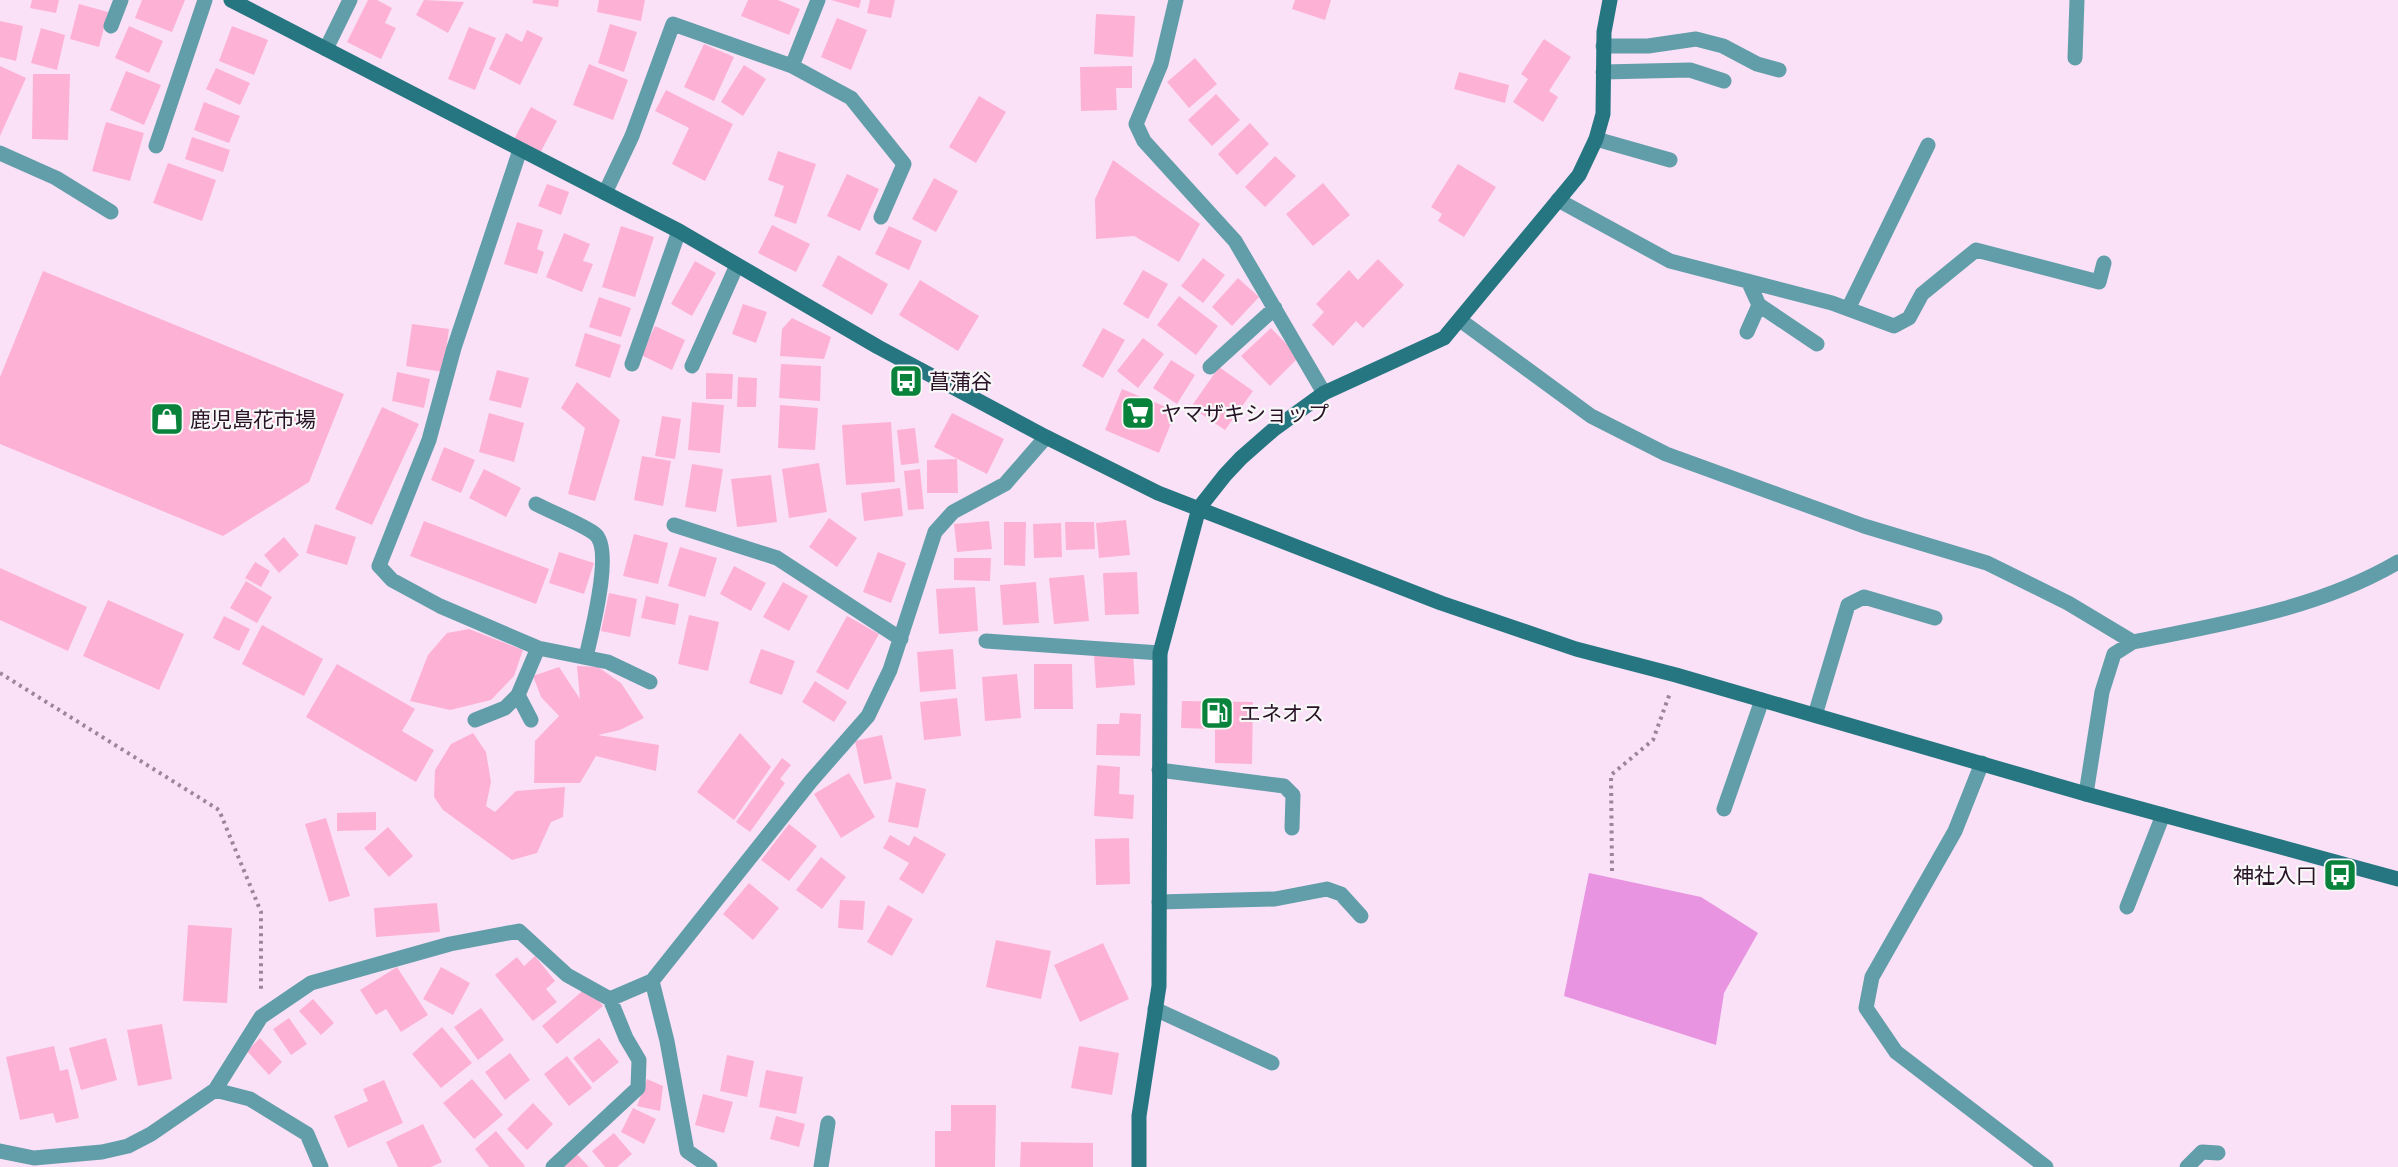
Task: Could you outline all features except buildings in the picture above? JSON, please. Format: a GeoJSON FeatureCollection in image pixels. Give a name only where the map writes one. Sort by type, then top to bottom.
{"type":"FeatureCollection","features":[{"type":"Feature","properties":{"kind":"street"},"geometry":{"type":"LineString","coordinates":[[111,26],[121,0]]}},
{"type":"Feature","properties":{"kind":"street"},"geometry":{"type":"LineString","coordinates":[[156,146],[205,0]]}},
{"type":"Feature","properties":{"kind":"street"},"geometry":{"type":"LineString","coordinates":[[231,0],[678,231],[878,347],[1046,437],[1158,493],[1441,603],[1576,649],[1676,675],[2086,794],[2398,879]]}},
{"type":"Feature","properties":{"kind":"street"},"geometry":{"type":"LineString","coordinates":[[326,50],[350,0]]}},
{"type":"Feature","properties":{"kind":"street"},"geometry":{"type":"LineString","coordinates":[[792,66],[818,0]]}},
{"type":"Feature","properties":{"kind":"street"},"geometry":{"type":"LineString","coordinates":[[1176,0],[1161,64],[1136,124],[1144,141],[1235,242],[1324,393]]}},
{"type":"Feature","properties":{"kind":"street"},"geometry":{"type":"LineString","coordinates":[[1139,1167],[1139,1116],[1159,986],[1160,653],[1200,508],[1241,458],[1273,430],[1324,393],[1444,338],[1558,200],[1578,175],[1596,139],[1603,114],[1603,46],[1610,0]]}},
{"type":"Feature","properties":{"kind":"street"},"geometry":{"type":"LineString","coordinates":[[2075,58],[2077,0]]}},
{"type":"Feature","properties":{"kind":"street"},"geometry":{"type":"LineString","coordinates":[[605,193],[632,136],[673,24],[792,66],[850,98],[904,164],[881,217]]}},
{"type":"Feature","properties":{"kind":"street"},"geometry":{"type":"LineString","coordinates":[[1603,46],[1647,46],[1696,39],[1723,46],[1757,64],[1779,70]]}},
{"type":"Feature","properties":{"kind":"street"},"geometry":{"type":"LineString","coordinates":[[1603,72],[1690,70],[1724,81]]}},
{"type":"Feature","properties":{"kind":"street"},"geometry":{"type":"LineString","coordinates":[[1596,139],[1670,160]]}},
{"type":"Feature","properties":{"kind":"street"},"geometry":{"type":"LineString","coordinates":[[1848,309],[1928,146]]}},
{"type":"Feature","properties":{"kind":"street"},"geometry":{"type":"LineString","coordinates":[[520,150],[454,348],[429,440],[378,566],[393,580],[440,606],[538,648],[608,662],[650,682]]}},
{"type":"Feature","properties":{"kind":"street"},"geometry":{"type":"LineString","coordinates":[[0,153],[56,178],[111,212]]}},
{"type":"Feature","properties":{"kind":"street"},"geometry":{"type":"LineString","coordinates":[[1558,200],[1670,261],[1848,309],[1894,326],[1909,318],[1922,294],[1976,250],[2099,282],[2104,263]]}},
{"type":"Feature","properties":{"kind":"street"},"geometry":{"type":"LineString","coordinates":[[632,364],[678,231]]}},
{"type":"Feature","properties":{"kind":"street"},"geometry":{"type":"LineString","coordinates":[[692,366],[737,265]]}},
{"type":"Feature","properties":{"kind":"street"},"geometry":{"type":"LineString","coordinates":[[1748,281],[1759,305],[1817,344]]}},
{"type":"Feature","properties":{"kind":"street"},"geometry":{"type":"LineString","coordinates":[[1747,332],[1759,305]]}},
{"type":"Feature","properties":{"kind":"street"},"geometry":{"type":"LineString","coordinates":[[1209,367],[1275,308]]}},
{"type":"Feature","properties":{"kind":"street"},"geometry":{"type":"LineString","coordinates":[[1460,320],[1591,416],[1666,454],[1864,526],[1987,564],[2068,603],[2133,642]]}},
{"type":"Feature","properties":{"kind":"street"},"geometry":{"type":"LineString","coordinates":[[610,999],[652,981],[811,781],[868,716],[890,670],[935,532],[953,512],[1005,484],[1046,437]]}},
{"type":"Feature","properties":{"kind":"street"},"geometry":{"type":"LineString","coordinates":[[536,504],[596,534],[603,546],[601,581],[586,657]]}},
{"type":"Feature","properties":{"kind":"street"},"geometry":{"type":"LineString","coordinates":[[674,525],[777,558],[901,639]]}},
{"type":"Feature","properties":{"kind":"street"},"geometry":{"type":"LineString","coordinates":[[2086,794],[2102,692],[2114,654],[2133,642],[2279,611],[2374,576],[2398,562]]}},
{"type":"Feature","properties":{"kind":"street"},"geometry":{"type":"LineString","coordinates":[[1815,715],[1848,605],[1864,597],[1935,618]]}},
{"type":"Feature","properties":{"kind":"street"},"geometry":{"type":"LineString","coordinates":[[986,641],[1160,653]]}},
{"type":"Feature","properties":{"kind":"street"},"geometry":{"type":"LineString","coordinates":[[475,720],[505,708],[518,695],[538,648]]}},
{"type":"Feature","properties":{"kind":"street"},"geometry":{"type":"LineString","coordinates":[[518,695],[531,720]]}},
{"type":"Feature","properties":{"kind":"street"},"geometry":{"type":"LineString","coordinates":[[1724,809],[1762,700]]}},
{"type":"Feature","properties":{"kind":"street"},"geometry":{"type":"LineString","coordinates":[[1982,763],[1954,831],[1872,977],[1866,1008],[1896,1052],[2046,1167]]}},
{"type":"Feature","properties":{"kind":"street"},"geometry":{"type":"LineString","coordinates":[[1159,770],[1284,786],[1293,795],[1293,828]]}},
{"type":"Feature","properties":{"kind":"street"},"geometry":{"type":"LineString","coordinates":[[2127,907],[2163,815]]}},
{"type":"Feature","properties":{"kind":"street"},"geometry":{"type":"LineString","coordinates":[[1159,902],[1275,899],[1327,889],[1341,894],[1362,916]]}},
{"type":"Feature","properties":{"kind":"street"},"geometry":{"type":"LineString","coordinates":[[0,1151],[34,1158],[102,1152],[128,1146],[151,1134],[215,1090],[261,1017],[311,983],[450,945],[519,931],[567,975],[610,999],[626,1038],[639,1060],[638,1088],[554,1167]]}},
{"type":"Feature","properties":{"kind":"street"},"geometry":{"type":"LineString","coordinates":[[652,981],[667,1041],[687,1151],[710,1167]]}},
{"type":"Feature","properties":{"kind":"street"},"geometry":{"type":"LineString","coordinates":[[1155,1009],[1272,1063]]}},
{"type":"Feature","properties":{"kind":"street"},"geometry":{"type":"LineString","coordinates":[[215,1090],[250,1099],[307,1134],[321,1167]]}},
{"type":"Feature","properties":{"kind":"street"},"geometry":{"type":"LineString","coordinates":[[821,1167],[828,1123]]}},
{"type":"Feature","properties":{"kind":"street"},"geometry":{"type":"LineString","coordinates":[[2187,1167],[2202,1152],[2218,1153]]}},
{"type":"Feature","properties":{"kind":"path"},"geometry":{"type":"LineString","coordinates":[[0,673],[219,810],[261,912],[261,1017]]}},
{"type":"Feature","properties":{"kind":"path"},"geometry":{"type":"LineString","coordinates":[[1612,871],[1611,775],[1653,740],[1676,675]]}},
{"type":"Feature","properties":{"kind":"shaded area"},"geometry":{"type":"Polygon","coordinates":[[[1589,873],[1701,897],[1758,933],[1724,993],[1716,1045],[1564,996],[1589,873]]]}},
{"type":"Feature","properties":{"kind":"place","name":"菖蒲谷"},"geometry":{"type":"Point","coordinates":[906,381]}},
{"type":"Feature","properties":{"kind":"place","name":"ヤマザキショップ"},"geometry":{"type":"Point","coordinates":[1138,413]}},
{"type":"Feature","properties":{"kind":"place","name":"鹿児島花市場"},"geometry":{"type":"Point","coordinates":[167,419]}},
{"type":"Feature","properties":{"kind":"place","name":"エネオス"},"geometry":{"type":"Point","coordinates":[1217,713]}},
{"type":"Feature","properties":{"kind":"place","name":"神社入口"},"geometry":{"type":"Point","coordinates":[2340,875]}}]}
